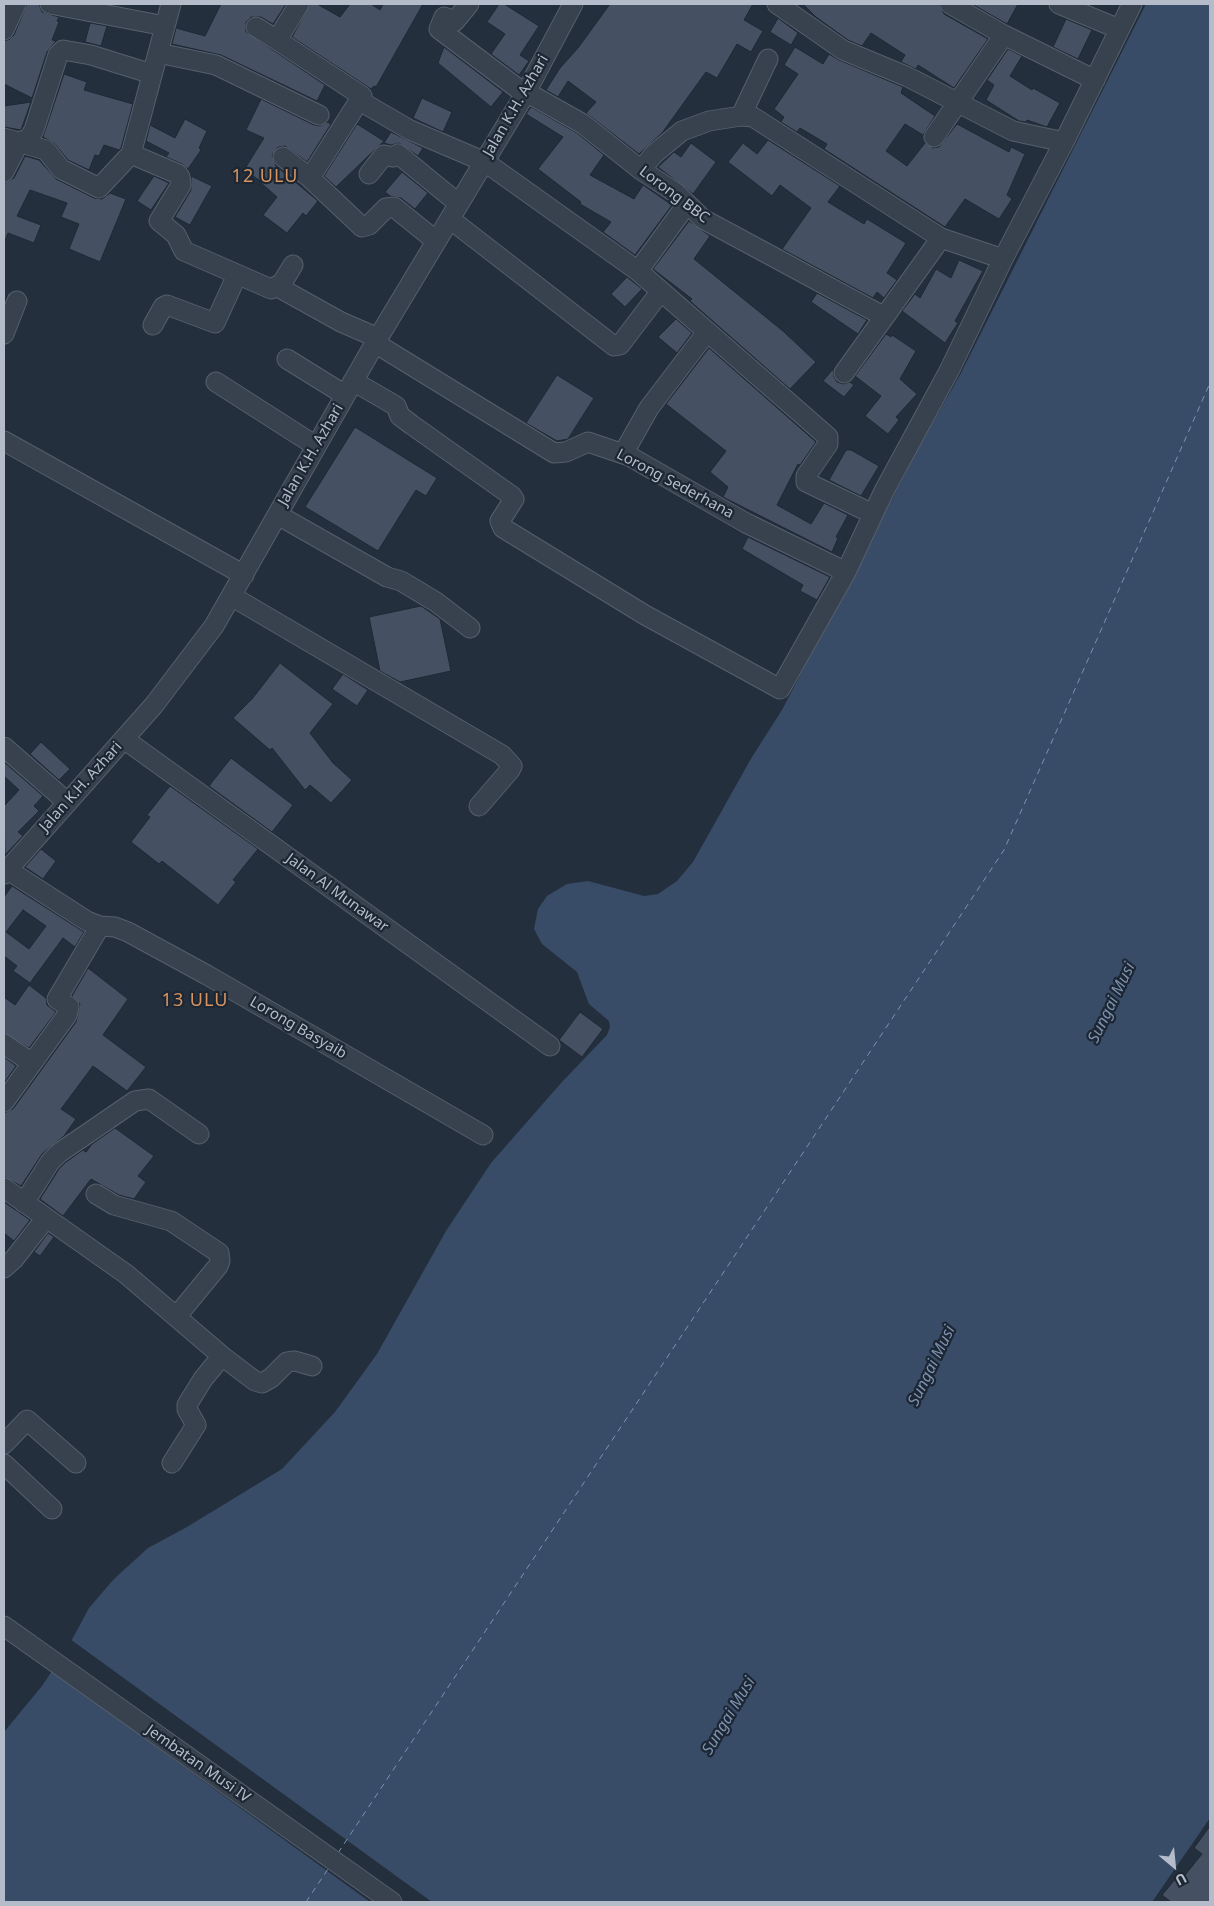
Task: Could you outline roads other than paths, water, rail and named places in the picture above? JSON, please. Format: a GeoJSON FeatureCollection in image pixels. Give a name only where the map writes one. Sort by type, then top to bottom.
{"type":"FeatureCollection","features":[{"type":"Feature","properties":{"kind":"street"},"geometry":{"type":"LineString","coordinates":[[4,30],[16,4]]}},
{"type":"Feature","properties":{"kind":"street"},"geometry":{"type":"LineString","coordinates":[[50,4],[165,26]]}},
{"type":"Feature","properties":{"kind":"street"},"geometry":{"type":"LineString","coordinates":[[16,141],[46,150],[61,169],[99,188],[131,154],[171,4]]}},
{"type":"Feature","properties":{"kind":"street"},"geometry":{"type":"LineString","coordinates":[[277,40],[299,4]]}},
{"type":"Feature","properties":{"kind":"street","name":"Lorong BBC"},"geometry":{"type":"LineString","coordinates":[[469,4],[455,21],[444,17],[439,29],[525,93],[583,124],[641,170],[676,193],[703,219],[883,316]]}},
{"type":"Feature","properties":{"kind":"street","name":"Jalan K.H. Azhari"},"geometry":{"type":"LineString","coordinates":[[6,872],[154,705],[214,626],[233,597],[349,388],[525,93],[572,4]]}},
{"type":"Feature","properties":{"kind":"street"},"geometry":{"type":"LineString","coordinates":[[777,4],[843,50],[908,77],[1005,138]]}},
{"type":"Feature","properties":{"kind":"street"},"geometry":{"type":"LineString","coordinates":[[950,4],[1004,35],[1095,80]]}},
{"type":"Feature","properties":{"kind":"street"},"geometry":{"type":"LineString","coordinates":[[1059,4],[1119,29]]}},
{"type":"Feature","properties":{"kind":"street"},"geometry":{"type":"LineString","coordinates":[[287,359],[349,388],[396,406],[400,416],[512,496],[514,499],[500,521],[503,528],[645,615],[780,689],[846,572],[873,514],[949,371],[1003,259],[1064,142],[1132,4]]}},
{"type":"Feature","properties":{"kind":"street"},"geometry":{"type":"LineString","coordinates":[[256,27],[362,95],[310,178]]}},
{"type":"Feature","properties":{"kind":"street"},"geometry":{"type":"LineString","coordinates":[[934,137],[1004,35]]}},
{"type":"Feature","properties":{"kind":"street"},"geometry":{"type":"LineString","coordinates":[[4,172],[16,141],[34,130],[58,55],[63,50],[91,55],[152,74]]}},
{"type":"Feature","properties":{"kind":"street"},"geometry":{"type":"LineString","coordinates":[[158,53],[216,65],[318,115]]}},
{"type":"Feature","properties":{"kind":"street"},"geometry":{"type":"LineString","coordinates":[[741,116],[768,59]]}},
{"type":"Feature","properties":{"kind":"street"},"geometry":{"type":"LineString","coordinates":[[908,89],[1013,131],[1064,142]]}},
{"type":"Feature","properties":{"kind":"street"},"geometry":{"type":"LineString","coordinates":[[360,101],[481,169],[638,271],[828,436],[828,444],[806,476],[806,482],[873,514]]}},
{"type":"Feature","properties":{"kind":"street"},"geometry":{"type":"LineString","coordinates":[[641,170],[654,154],[682,131],[709,121],[741,116],[753,118],[941,238],[1003,259]]}},
{"type":"Feature","properties":{"kind":"street","name":"Lorong Sederhana"},"geometry":{"type":"LineString","coordinates":[[131,154],[178,174],[180,177],[181,185],[158,221],[176,235],[184,251],[271,289],[278,287],[377,341],[554,452],[566,452],[588,442],[623,454],[746,523],[846,572]]}},
{"type":"Feature","properties":{"kind":"street"},"geometry":{"type":"LineString","coordinates":[[369,174],[384,155],[393,157],[398,154],[454,212],[614,346],[620,345],[661,291]]}},
{"type":"Feature","properties":{"kind":"street"},"geometry":{"type":"LineString","coordinates":[[283,157],[310,178],[362,227],[369,225],[386,208],[394,207],[436,241]]}},
{"type":"Feature","properties":{"kind":"street"},"geometry":{"type":"LineString","coordinates":[[638,271],[687,204]]}},
{"type":"Feature","properties":{"kind":"street"},"geometry":{"type":"LineString","coordinates":[[844,373],[883,316],[941,238]]}},
{"type":"Feature","properties":{"kind":"street"},"geometry":{"type":"LineString","coordinates":[[278,287],[293,265]]}},
{"type":"Feature","properties":{"kind":"street"},"geometry":{"type":"LineString","coordinates":[[153,325],[163,307],[167,305],[215,323],[237,274]]}},
{"type":"Feature","properties":{"kind":"street"},"geometry":{"type":"LineString","coordinates":[[4,334],[17,301]]}},
{"type":"Feature","properties":{"kind":"street"},"geometry":{"type":"LineString","coordinates":[[623,454],[649,408],[707,332]]}},
{"type":"Feature","properties":{"kind":"street"},"geometry":{"type":"LineString","coordinates":[[216,382],[316,446]]}},
{"type":"Feature","properties":{"kind":"street"},"geometry":{"type":"LineString","coordinates":[[4,441],[244,575]]}},
{"type":"Feature","properties":{"kind":"street"},"geometry":{"type":"LineString","coordinates":[[278,515],[387,577],[401,581],[436,602],[470,628]]}},
{"type":"Feature","properties":{"kind":"street"},"geometry":{"type":"LineString","coordinates":[[233,597],[502,755],[512,766],[478,806]]}},
{"type":"Feature","properties":{"kind":"street","name":"Jalan Al Munawar"},"geometry":{"type":"LineString","coordinates":[[124,739],[550,1046]]}},
{"type":"Feature","properties":{"kind":"street"},"geometry":{"type":"LineString","coordinates":[[4,747],[67,802]]}},
{"type":"Feature","properties":{"kind":"street","name":"Lorong Basyaib"},"geometry":{"type":"LineString","coordinates":[[6,872],[87,921],[128,932],[216,980],[482,1135]]}},
{"type":"Feature","properties":{"kind":"street"},"geometry":{"type":"LineString","coordinates":[[4,1102],[69,1010],[69,1006],[57,999],[100,926]]}},
{"type":"Feature","properties":{"kind":"street"},"geometry":{"type":"LineString","coordinates":[[4,1044],[32,1064]]}},
{"type":"Feature","properties":{"kind":"street"},"geometry":{"type":"LineString","coordinates":[[24,1203],[50,1162],[135,1101],[149,1099],[199,1134]]}},
{"type":"Feature","properties":{"kind":"street"},"geometry":{"type":"LineString","coordinates":[[4,1188],[126,1274],[222,1356],[255,1381],[262,1383],[288,1362],[295,1361],[312,1366]]}},
{"type":"Feature","properties":{"kind":"street"},"geometry":{"type":"LineString","coordinates":[[96,1194],[114,1205],[171,1220],[220,1256],[218,1266],[176,1317]]}},
{"type":"Feature","properties":{"kind":"street"},"geometry":{"type":"LineString","coordinates":[[4,1268],[14,1259],[46,1218]]}},
{"type":"Feature","properties":{"kind":"street"},"geometry":{"type":"LineString","coordinates":[[172,1463],[196,1425],[186,1409],[187,1404],[203,1379],[222,1356]]}},
{"type":"Feature","properties":{"kind":"street"},"geometry":{"type":"LineString","coordinates":[[4,1444],[27,1420],[76,1462]]}},
{"type":"Feature","properties":{"kind":"street"},"geometry":{"type":"LineString","coordinates":[[4,1464],[52,1508]]}},
{"type":"Feature","properties":{"kind":"street","name":"Jembatan Musi IV"},"geometry":{"type":"LineString","coordinates":[[4,1626],[392,1902]]}},
{"type":"Feature","properties":{"kind":"water","name":"Sungai Musi"},"geometry":{"type":"Polygon","coordinates":[[[1146,4],[1210,4],[1210,1818],[1152,1902],[4,1902],[4,1732],[42,1686],[68,1647],[89,1608],[114,1579],[148,1548],[187,1527],[282,1469],[335,1412],[377,1354],[446,1231],[491,1163],[562,1082],[607,1035],[610,1027],[609,1021],[589,1004],[577,972],[542,944],[534,929],[538,909],[547,896],[567,884],[588,881],[644,896],[658,894],[677,881],[693,862],[752,757],[782,710],[918,449],[960,375],[1146,4]]]}},
{"type":"Feature","properties":{"kind":"district","name":"12 ULU"},"geometry":{"type":"Point","coordinates":[265,177]}},
{"type":"Feature","properties":{"kind":"district","name":"13 ULU"},"geometry":{"type":"Point","coordinates":[195,1001]}}]}
